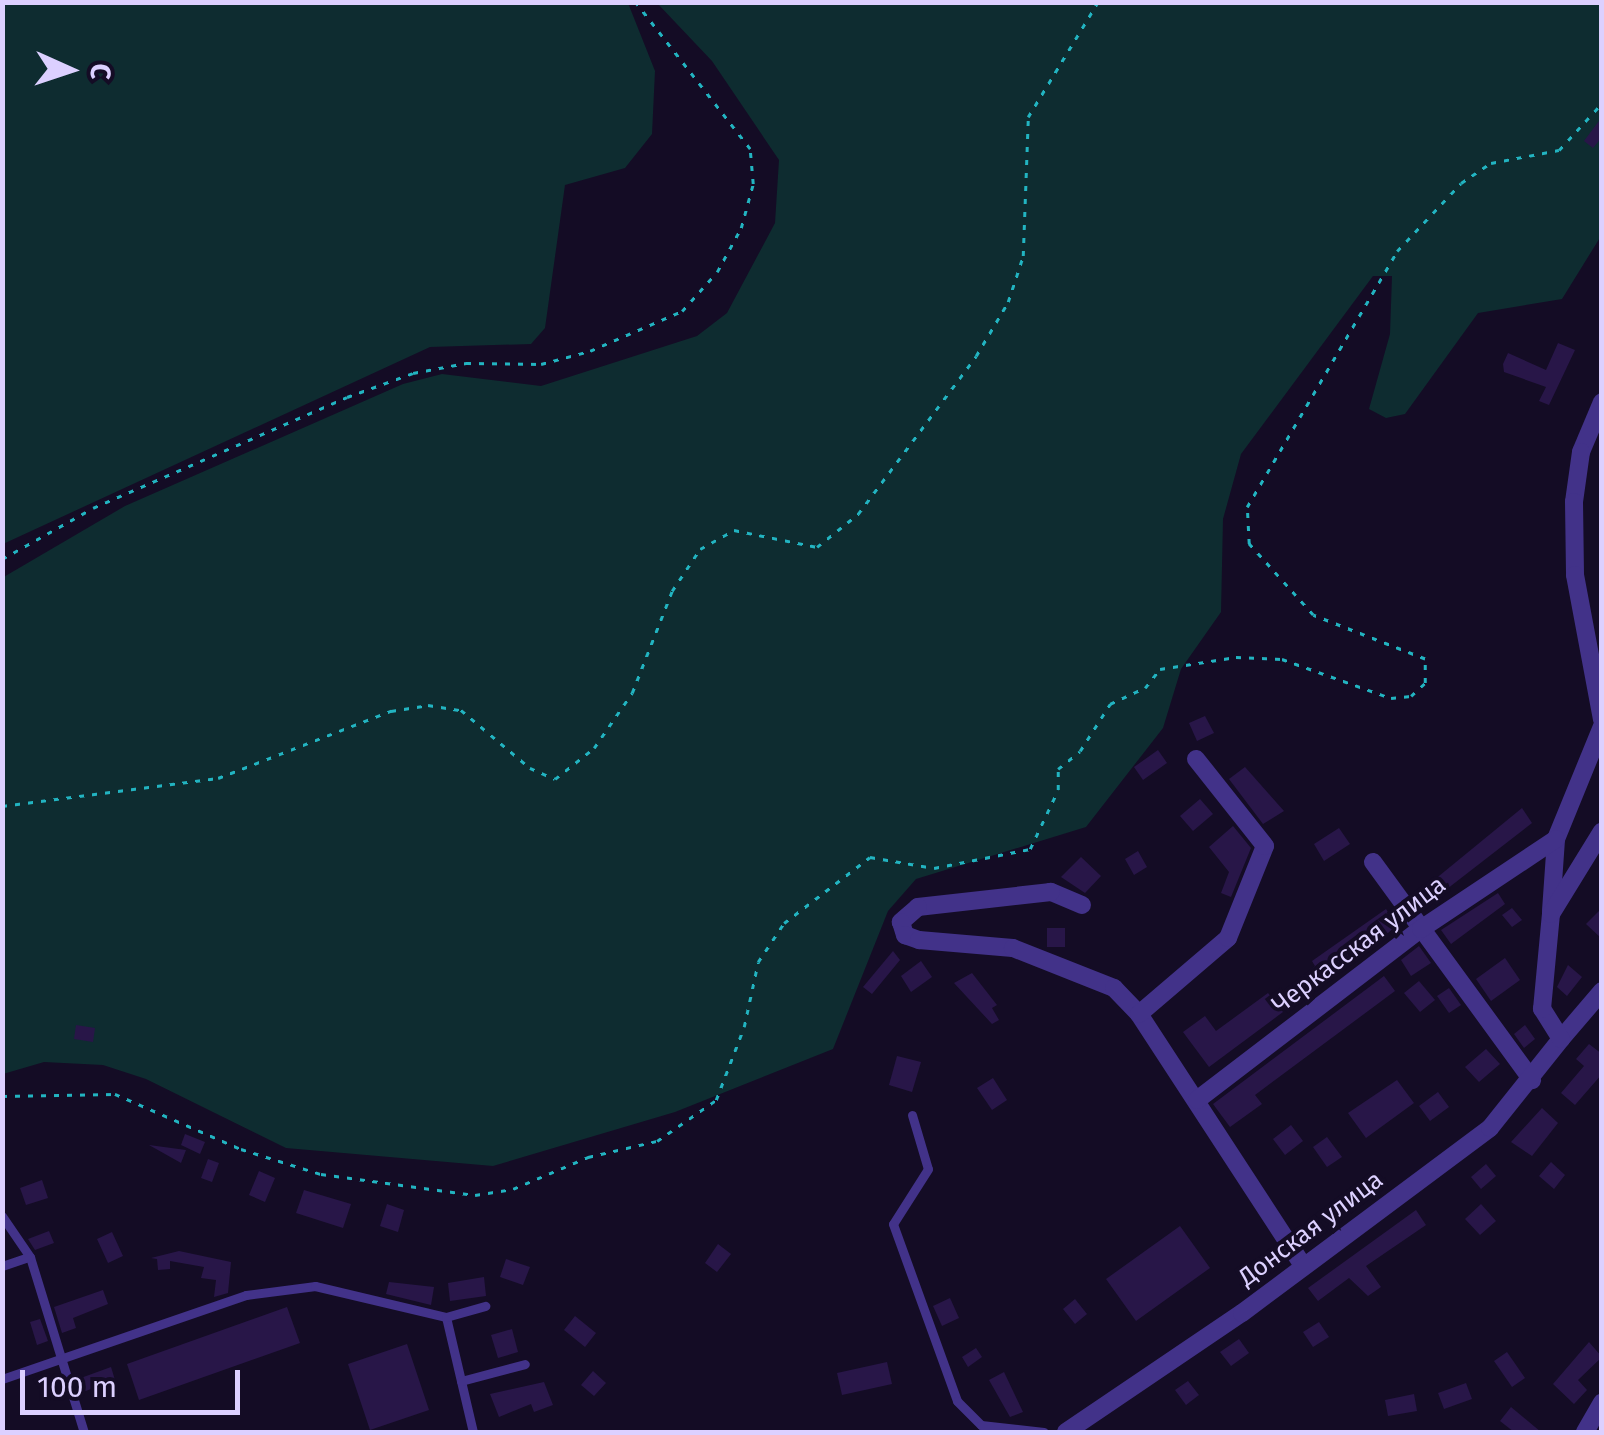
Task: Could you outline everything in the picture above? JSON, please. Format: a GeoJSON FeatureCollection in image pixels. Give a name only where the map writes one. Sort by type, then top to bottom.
{"type":"FeatureCollection","features":[{"type":"Feature","properties":{"kind":"street"},"geometry":{"type":"LineString","coordinates":[[1561,1040],[1542,1009],[1556,838],[1602,722],[1576,574],[1574,502],[1581,452],[1602,402]]}},
{"type":"Feature","properties":{"kind":"street"},"geometry":{"type":"LineString","coordinates":[[1139,1014],[1228,938],[1264,846],[1196,760]]}},
{"type":"Feature","properties":{"kind":"street"},"geometry":{"type":"LineString","coordinates":[[1550,914],[1602,830]]}},
{"type":"Feature","properties":{"kind":"street","name":"Черкасская улица"},"geometry":{"type":"LineString","coordinates":[[1197,1100],[1420,929],[1556,838]]}},
{"type":"Feature","properties":{"kind":"street"},"geometry":{"type":"LineString","coordinates":[[1373,862],[1532,1080]]}},
{"type":"Feature","properties":{"kind":"street"},"geometry":{"type":"LineString","coordinates":[[1082,905],[1051,892],[918,907],[902,922],[905,935],[919,940],[1014,948],[1114,988],[1139,1014],[1302,1264]]}},
{"type":"Feature","properties":{"kind":"street","name":"Донская улица"},"geometry":{"type":"LineString","coordinates":[[1066,1432],[1242,1313],[1302,1264],[1490,1128],[1602,990]]}},
{"type":"Feature","properties":{"kind":"street"},"geometry":{"type":"LineString","coordinates":[[1585,1432],[1602,1402]]}},
{"type":"Feature","properties":{"kind":"lane"},"geometry":{"type":"LineString","coordinates":[[912,1115],[928,1169],[893,1224],[958,1401],[980,1425],[1044,1432]]}},
{"type":"Feature","properties":{"kind":"lane"},"geometry":{"type":"LineString","coordinates":[[2,1216],[28,1257],[84,1432]]}},
{"type":"Feature","properties":{"kind":"lane"},"geometry":{"type":"LineString","coordinates":[[2,1266],[28,1257]]}},
{"type":"Feature","properties":{"kind":"lane"},"geometry":{"type":"LineString","coordinates":[[2,1380],[246,1295],[315,1286],[446,1317],[485,1306]]}},
{"type":"Feature","properties":{"kind":"lane"},"geometry":{"type":"LineString","coordinates":[[446,1317],[472,1432]]}},
{"type":"Feature","properties":{"kind":"lane"},"geometry":{"type":"LineString","coordinates":[[461,1381],[525,1364]]}},
{"type":"Feature","properties":{"kind":"path"},"geometry":{"type":"LineString","coordinates":[[2,559],[93,508],[364,390],[466,363],[541,364],[590,351],[682,311],[717,272],[740,228],[753,184],[750,149],[636,2]]}},
{"type":"Feature","properties":{"kind":"path"},"geometry":{"type":"LineString","coordinates":[[2,806],[218,778],[391,711],[428,705],[461,710],[530,768],[555,779],[594,748],[632,693],[672,591],[700,549],[734,530],[817,548],[858,514],[976,356],[1008,302],[1023,256],[1028,118],[1098,2]]}},
{"type":"Feature","properties":{"kind":"path"},"geometry":{"type":"LineString","coordinates":[[2,1096],[114,1094],[240,1149],[321,1174],[475,1195],[513,1189],[588,1158],[657,1141],[716,1100],[744,1027],[758,962],[784,923],[870,857],[934,868],[1030,848],[1058,790],[1058,768],[1080,751],[1110,704],[1145,688],[1160,670],[1236,657],[1282,659],[1390,698],[1411,696],[1424,683],[1425,659],[1312,614],[1249,544],[1247,507],[1397,251],[1461,183],[1491,163],[1559,150],[1602,103]]}},
{"type":"Feature","properties":{"kind":"green space"},"geometry":{"type":"Polygon","coordinates":[[[3,2],[628,3],[655,71],[652,134],[625,168],[565,185],[545,328],[531,344],[430,347],[3,544],[3,2]]]}},
{"type":"Feature","properties":{"kind":"green space"},"geometry":{"type":"Polygon","coordinates":[[[657,3],[1601,3],[1601,236],[1562,299],[1478,313],[1405,414],[1386,418],[1369,409],[1390,334],[1392,276],[1373,276],[1241,454],[1223,519],[1221,612],[1181,669],[1163,728],[1086,827],[916,879],[888,911],[833,1049],[675,1112],[493,1166],[286,1148],[146,1079],[103,1065],[44,1062],[3,1074],[2,578],[125,506],[403,384],[442,374],[541,386],[697,336],[727,313],[775,223],[779,160],[712,61],[657,3]]]}},
{"type":"Feature","properties":{"kind":"building"},"geometry":{"type":"Polygon","coordinates":[[[1602,117],[1602,137],[1593,148],[1584,141],[1602,117]]]}},
{"type":"Feature","properties":{"kind":"building"},"geometry":{"type":"Polygon","coordinates":[[[1558,343],[1575,350],[1549,405],[1539,401],[1546,387],[1504,372],[1503,364],[1508,353],[1546,370],[1558,343]]]}},
{"type":"Feature","properties":{"kind":"building"},"geometry":{"type":"Polygon","coordinates":[[[1205,716],[1214,733],[1197,741],[1189,723],[1205,716]]]}},
{"type":"Feature","properties":{"kind":"building"},"geometry":{"type":"Polygon","coordinates":[[[1158,750],[1167,763],[1143,780],[1134,767],[1158,750]]]}},
{"type":"Feature","properties":{"kind":"building"},"geometry":{"type":"Polygon","coordinates":[[[1245,767],[1284,811],[1263,824],[1229,779],[1245,767]]]}},
{"type":"Feature","properties":{"kind":"building"},"geometry":{"type":"Polygon","coordinates":[[[1200,799],[1213,814],[1193,831],[1180,816],[1200,799]]]}},
{"type":"Feature","properties":{"kind":"building"},"geometry":{"type":"Polygon","coordinates":[[[1522,808],[1532,823],[1425,906],[1417,894],[1522,808]]]}},
{"type":"Feature","properties":{"kind":"building"},"geometry":{"type":"Polygon","coordinates":[[[1233,826],[1251,848],[1231,897],[1221,893],[1229,872],[1209,847],[1233,826]]]}},
{"type":"Feature","properties":{"kind":"building"},"geometry":{"type":"Polygon","coordinates":[[[1339,828],[1350,844],[1324,861],[1314,844],[1339,828]]]}},
{"type":"Feature","properties":{"kind":"building"},"geometry":{"type":"Polygon","coordinates":[[[1138,851],[1147,867],[1134,875],[1125,859],[1138,851]]]}},
{"type":"Feature","properties":{"kind":"building"},"geometry":{"type":"Polygon","coordinates":[[[1081,857],[1101,876],[1085,893],[1061,877],[1081,857]]]}},
{"type":"Feature","properties":{"kind":"building"},"geometry":{"type":"Polygon","coordinates":[[[1498,893],[1505,904],[1451,944],[1441,930],[1498,893]]]}},
{"type":"Feature","properties":{"kind":"building"},"geometry":{"type":"Polygon","coordinates":[[[1512,908],[1522,920],[1512,927],[1502,915],[1512,908]]]}},
{"type":"Feature","properties":{"kind":"building"},"geometry":{"type":"Polygon","coordinates":[[[1602,908],[1602,939],[1586,924],[1602,908]]]}},
{"type":"Feature","properties":{"kind":"building"},"geometry":{"type":"Polygon","coordinates":[[[1386,909],[1397,926],[1301,1000],[1290,987],[1315,966],[1312,961],[1386,909]]]}},
{"type":"Feature","properties":{"kind":"building"},"geometry":{"type":"Polygon","coordinates":[[[1047,928],[1065,928],[1065,947],[1047,947],[1047,928]]]}},
{"type":"Feature","properties":{"kind":"building"},"geometry":{"type":"Polygon","coordinates":[[[1419,946],[1431,963],[1411,976],[1401,960],[1419,946]]]}},
{"type":"Feature","properties":{"kind":"building"},"geometry":{"type":"Polygon","coordinates":[[[893,951],[900,960],[872,994],[863,987],[893,951]]]}},
{"type":"Feature","properties":{"kind":"building"},"geometry":{"type":"Polygon","coordinates":[[[1505,958],[1520,980],[1491,1001],[1476,979],[1505,958]]]}},
{"type":"Feature","properties":{"kind":"building"},"geometry":{"type":"Polygon","coordinates":[[[921,961],[932,977],[911,992],[901,976],[921,961]]]}},
{"type":"Feature","properties":{"kind":"building"},"geometry":{"type":"Polygon","coordinates":[[[1568,965],[1582,977],[1567,996],[1557,987],[1568,965]]]}},
{"type":"Feature","properties":{"kind":"building"},"geometry":{"type":"Polygon","coordinates":[[[972,973],[997,1005],[992,1008],[999,1020],[992,1024],[954,983],[972,973]]]}},
{"type":"Feature","properties":{"kind":"building"},"geometry":{"type":"Polygon","coordinates":[[[1384,976],[1395,991],[1255,1095],[1262,1104],[1230,1127],[1213,1104],[1384,976]]]}},
{"type":"Feature","properties":{"kind":"building"},"geometry":{"type":"Polygon","coordinates":[[[1419,981],[1435,1000],[1420,1012],[1404,993],[1419,981]]]}},
{"type":"Feature","properties":{"kind":"building"},"geometry":{"type":"Polygon","coordinates":[[[1449,988],[1461,1005],[1449,1013],[1437,996],[1449,988]]]}},
{"type":"Feature","properties":{"kind":"building"},"geometry":{"type":"Polygon","coordinates":[[[1268,993],[1283,1012],[1209,1067],[1183,1032],[1205,1016],[1216,1031],[1268,993]]]}},
{"type":"Feature","properties":{"kind":"building"},"geometry":{"type":"Polygon","coordinates":[[[76,1025],[95,1028],[93,1042],[74,1039],[76,1025]]]}},
{"type":"Feature","properties":{"kind":"building"},"geometry":{"type":"Polygon","coordinates":[[[1525,1025],[1535,1039],[1524,1048],[1514,1034],[1525,1025]]]}},
{"type":"Feature","properties":{"kind":"building"},"geometry":{"type":"Polygon","coordinates":[[[1589,1044],[1602,1054],[1602,1074],[1575,1105],[1561,1093],[1584,1066],[1576,1059],[1589,1044]]]}},
{"type":"Feature","properties":{"kind":"building"},"geometry":{"type":"Polygon","coordinates":[[[1486,1049],[1500,1064],[1479,1082],[1465,1067],[1486,1049]]]}},
{"type":"Feature","properties":{"kind":"building"},"geometry":{"type":"Polygon","coordinates":[[[897,1056],[921,1062],[912,1092],[889,1085],[897,1056]]]}},
{"type":"Feature","properties":{"kind":"building"},"geometry":{"type":"Polygon","coordinates":[[[993,1078],[1007,1100],[992,1110],[977,1088],[993,1078]]]}},
{"type":"Feature","properties":{"kind":"building"},"geometry":{"type":"Polygon","coordinates":[[[1397,1080],[1414,1103],[1366,1138],[1348,1113],[1397,1080]]]}},
{"type":"Feature","properties":{"kind":"building"},"geometry":{"type":"Polygon","coordinates":[[[1438,1092],[1449,1107],[1430,1121],[1419,1106],[1438,1092]]]}},
{"type":"Feature","properties":{"kind":"building"},"geometry":{"type":"Polygon","coordinates":[[[1542,1108],[1558,1123],[1532,1156],[1511,1142],[1542,1108]]]}},
{"type":"Feature","properties":{"kind":"building"},"geometry":{"type":"Polygon","coordinates":[[[1291,1125],[1303,1141],[1285,1155],[1273,1139],[1291,1125]]]}},
{"type":"Feature","properties":{"kind":"building"},"geometry":{"type":"Polygon","coordinates":[[[185,1134],[205,1142],[200,1154],[181,1145],[185,1134]]]}},
{"type":"Feature","properties":{"kind":"building"},"geometry":{"type":"Polygon","coordinates":[[[1327,1137],[1342,1157],[1327,1167],[1313,1147],[1327,1137]]]}},
{"type":"Feature","properties":{"kind":"building"},"geometry":{"type":"Polygon","coordinates":[[[149,1145],[186,1150],[181,1163],[149,1145]]]}},
{"type":"Feature","properties":{"kind":"building"},"geometry":{"type":"Polygon","coordinates":[[[208,1159],[219,1163],[212,1182],[201,1178],[208,1159]]]}},
{"type":"Feature","properties":{"kind":"building"},"geometry":{"type":"Polygon","coordinates":[[[1551,1162],[1565,1175],[1554,1189],[1539,1176],[1551,1162]]]}},
{"type":"Feature","properties":{"kind":"building"},"geometry":{"type":"Polygon","coordinates":[[[1486,1164],[1496,1176],[1481,1189],[1471,1177],[1486,1164]]]}},
{"type":"Feature","properties":{"kind":"building"},"geometry":{"type":"Polygon","coordinates":[[[259,1171],[275,1178],[265,1202],[249,1195],[259,1171]]]}},
{"type":"Feature","properties":{"kind":"building"},"geometry":{"type":"Polygon","coordinates":[[[42,1180],[48,1198],[26,1205],[20,1188],[42,1180]]]}},
{"type":"Feature","properties":{"kind":"building"},"geometry":{"type":"Polygon","coordinates":[[[304,1190],[351,1204],[343,1228],[296,1213],[304,1190]]]}},
{"type":"Feature","properties":{"kind":"building"},"geometry":{"type":"Polygon","coordinates":[[[387,1204],[404,1210],[398,1232],[380,1226],[387,1204]]]}},
{"type":"Feature","properties":{"kind":"building"},"geometry":{"type":"Polygon","coordinates":[[[1481,1204],[1496,1221],[1480,1235],[1465,1219],[1481,1204]]]}},
{"type":"Feature","properties":{"kind":"building"},"geometry":{"type":"Polygon","coordinates":[[[1416,1210],[1426,1225],[1366,1266],[1381,1287],[1368,1296],[1349,1278],[1318,1301],[1308,1288],[1416,1210]]]}},
{"type":"Feature","properties":{"kind":"building"},"geometry":{"type":"Polygon","coordinates":[[[1180,1226],[1210,1268],[1136,1321],[1106,1279],[1180,1226]]]}},
{"type":"Feature","properties":{"kind":"building"},"geometry":{"type":"Polygon","coordinates":[[[49,1231],[54,1243],[35,1250],[28,1239],[49,1231]]]}},
{"type":"Feature","properties":{"kind":"building"},"geometry":{"type":"Polygon","coordinates":[[[112,1232],[123,1256],[108,1263],[97,1239],[112,1232]]]}},
{"type":"Feature","properties":{"kind":"building"},"geometry":{"type":"Polygon","coordinates":[[[718,1244],[731,1254],[717,1272],[705,1263],[718,1244]]]}},
{"type":"Feature","properties":{"kind":"building"},"geometry":{"type":"Polygon","coordinates":[[[179,1251],[231,1262],[228,1293],[214,1297],[216,1280],[201,1278],[204,1267],[170,1261],[170,1269],[158,1270],[157,1259],[151,1258],[179,1251]]]}},
{"type":"Feature","properties":{"kind":"building"},"geometry":{"type":"Polygon","coordinates":[[[506,1259],[530,1267],[523,1285],[500,1277],[506,1259]]]}},
{"type":"Feature","properties":{"kind":"building"},"geometry":{"type":"Polygon","coordinates":[[[484,1277],[486,1296],[450,1301],[448,1283],[484,1277]]]}},
{"type":"Feature","properties":{"kind":"building"},"geometry":{"type":"Polygon","coordinates":[[[389,1282],[434,1287],[431,1305],[386,1294],[389,1282]]]}},
{"type":"Feature","properties":{"kind":"building"},"geometry":{"type":"Polygon","coordinates":[[[103,1290],[108,1304],[73,1318],[76,1328],[62,1333],[54,1307],[103,1290]]]}},
{"type":"Feature","properties":{"kind":"building"},"geometry":{"type":"Polygon","coordinates":[[[950,1298],[959,1318],[942,1326],[933,1306],[950,1298]]]}},
{"type":"Feature","properties":{"kind":"building"},"geometry":{"type":"Polygon","coordinates":[[[1075,1299],[1087,1314],[1075,1324],[1063,1309],[1075,1299]]]}},
{"type":"Feature","properties":{"kind":"building"},"geometry":{"type":"Polygon","coordinates":[[[287,1307],[300,1343],[139,1400],[127,1364],[287,1307]]]}},
{"type":"Feature","properties":{"kind":"building"},"geometry":{"type":"Polygon","coordinates":[[[575,1316],[596,1333],[585,1347],[564,1330],[575,1316]]]}},
{"type":"Feature","properties":{"kind":"building"},"geometry":{"type":"Polygon","coordinates":[[[40,1319],[48,1341],[37,1345],[30,1322],[40,1319]]]}},
{"type":"Feature","properties":{"kind":"building"},"geometry":{"type":"Polygon","coordinates":[[[1319,1322],[1329,1337],[1313,1347],[1303,1332],[1319,1322]]]}},
{"type":"Feature","properties":{"kind":"building"},"geometry":{"type":"Polygon","coordinates":[[[512,1329],[518,1352],[498,1358],[491,1335],[512,1329]]]}},
{"type":"Feature","properties":{"kind":"building"},"geometry":{"type":"Polygon","coordinates":[[[1239,1339],[1249,1353],[1231,1366],[1220,1352],[1239,1339]]]}},
{"type":"Feature","properties":{"kind":"building"},"geometry":{"type":"Polygon","coordinates":[[[1589,1342],[1602,1357],[1578,1380],[1587,1390],[1574,1404],[1553,1384],[1589,1342]]]}},
{"type":"Feature","properties":{"kind":"building"},"geometry":{"type":"Polygon","coordinates":[[[407,1344],[429,1410],[370,1430],[348,1364],[407,1344]]]}},
{"type":"Feature","properties":{"kind":"building"},"geometry":{"type":"Polygon","coordinates":[[[976,1348],[982,1357],[968,1367],[962,1357],[976,1348]]]}},
{"type":"Feature","properties":{"kind":"building"},"geometry":{"type":"Polygon","coordinates":[[[1507,1352],[1525,1378],[1512,1387],[1494,1361],[1507,1352]]]}},
{"type":"Feature","properties":{"kind":"building"},"geometry":{"type":"Polygon","coordinates":[[[887,1362],[892,1384],[842,1395],[837,1373],[887,1362]]]}},
{"type":"Feature","properties":{"kind":"building"},"geometry":{"type":"Polygon","coordinates":[[[111,1367],[115,1380],[83,1392],[78,1379],[111,1367]]]}},
{"type":"Feature","properties":{"kind":"building"},"geometry":{"type":"Polygon","coordinates":[[[593,1371],[606,1383],[594,1396],[581,1385],[593,1371]]]}},
{"type":"Feature","properties":{"kind":"building"},"geometry":{"type":"Polygon","coordinates":[[[1004,1372],[1023,1412],[1010,1417],[989,1380],[1004,1372]]]}},
{"type":"Feature","properties":{"kind":"building"},"geometry":{"type":"Polygon","coordinates":[[[1188,1381],[1199,1395],[1186,1405],[1175,1390],[1188,1381]]]}},
{"type":"Feature","properties":{"kind":"building"},"geometry":{"type":"Polygon","coordinates":[[[544,1382],[553,1405],[534,1412],[531,1404],[499,1417],[490,1394],[544,1382]]]}},
{"type":"Feature","properties":{"kind":"building"},"geometry":{"type":"Polygon","coordinates":[[[1466,1383],[1472,1399],[1444,1409],[1438,1393],[1466,1383]]]}},
{"type":"Feature","properties":{"kind":"building"},"geometry":{"type":"Polygon","coordinates":[[[1414,1394],[1417,1411],[1388,1416],[1385,1400],[1414,1394]]]}},
{"type":"Feature","properties":{"kind":"building"},"geometry":{"type":"Polygon","coordinates":[[[1511,1407],[1541,1432],[1514,1432],[1500,1421],[1511,1407]]]}}]}
